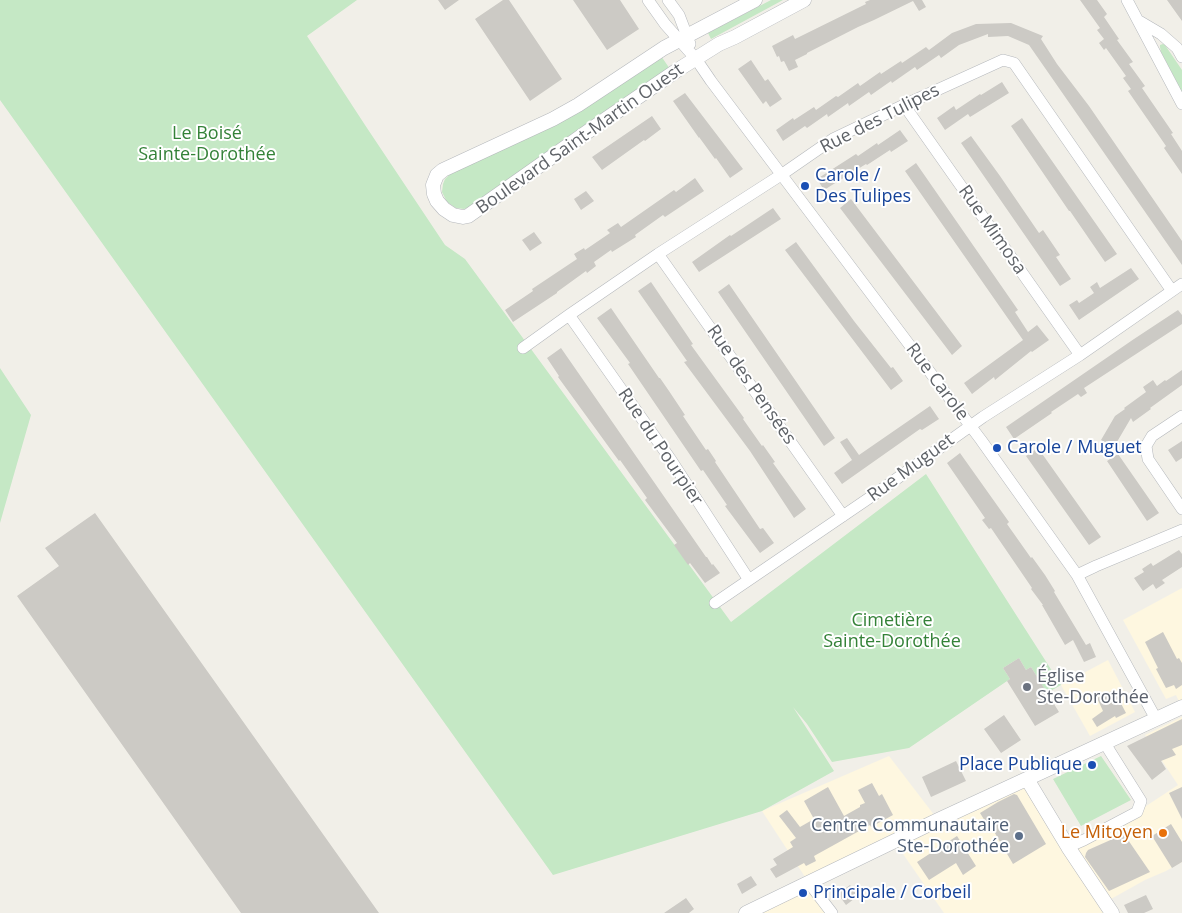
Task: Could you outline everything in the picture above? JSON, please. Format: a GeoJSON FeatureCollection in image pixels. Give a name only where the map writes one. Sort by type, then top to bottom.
{"type":"FeatureCollection","features":[{"type":"Feature","properties":{"kind":"street"},"geometry":{"type":"LineString","coordinates":[[648,0],[666,24],[683,38]]}},
{"type":"Feature","properties":{"kind":"street"},"geometry":{"type":"LineString","coordinates":[[668,0],[679,15],[683,38]]}},
{"type":"Feature","properties":{"kind":"street","name":"Boulevard Saint-Martin Ouest"},"geometry":{"type":"LineString","coordinates":[[755,0],[664,48],[578,105],[553,119],[443,170],[437,175],[433,185],[434,194],[439,204],[453,215],[468,216],[676,71],[719,44],[804,0]]}},
{"type":"Feature","properties":{"kind":"street"},"geometry":{"type":"LineString","coordinates":[[1127,0],[1182,104]]}},
{"type":"Feature","properties":{"kind":"street"},"geometry":{"type":"LineString","coordinates":[[1138,22],[1161,34],[1177,48],[1182,57]]}},
{"type":"Feature","properties":{"kind":"street","name":"Rue Carole"},"geometry":{"type":"LineString","coordinates":[[683,38],[711,81],[970,426],[1077,575],[1156,719]]}},
{"type":"Feature","properties":{"kind":"street","name":"Rue des Tulipes"},"geometry":{"type":"LineString","coordinates":[[523,348],[658,254],[781,175],[833,139],[1003,60],[1014,63],[1177,288]]}},
{"type":"Feature","properties":{"kind":"street","name":"Rue Mimosa"},"geometry":{"type":"LineString","coordinates":[[904,105],[1080,355]]}},
{"type":"Feature","properties":{"kind":"street","name":"Rue des Pensées"},"geometry":{"type":"LineString","coordinates":[[658,254],[843,516]]}},
{"type":"Feature","properties":{"kind":"street","name":"Rue Muguet"},"geometry":{"type":"LineString","coordinates":[[715,603],[843,516],[970,426],[1080,355],[1177,288]]}},
{"type":"Feature","properties":{"kind":"street","name":"Rue du Pourpier"},"geometry":{"type":"LineString","coordinates":[[569,315],[671,460],[749,580]]}},
{"type":"Feature","properties":{"kind":"street"},"geometry":{"type":"LineString","coordinates":[[1182,416],[1152,436],[1146,446],[1148,459],[1182,509]]}},
{"type":"Feature","properties":{"kind":"street"},"geometry":{"type":"LineString","coordinates":[[1077,575],[1182,530]]}},
{"type":"Feature","properties":{"kind":"street"},"geometry":{"type":"LineString","coordinates":[[746,913],[938,820],[1182,707]]}},
{"type":"Feature","properties":{"kind":"street"},"geometry":{"type":"LineString","coordinates":[[1068,847],[1137,812],[1140,801],[1104,742]]}},
{"type":"Feature","properties":{"kind":"street"},"geometry":{"type":"LineString","coordinates":[[1027,778],[1068,847],[1112,913]]}},
{"type":"Feature","properties":{"kind":"street"},"geometry":{"type":"LineString","coordinates":[[809,883],[832,913]]}},
{"type":"Feature","properties":{"kind":"shaded area"},"geometry":{"type":"Polygon","coordinates":[[[1182,588],[1182,708],[1176,695],[1166,699],[1123,620],[1182,588]]]}},
{"type":"Feature","properties":{"kind":"shaded area"},"geometry":{"type":"Polygon","coordinates":[[[1108,660],[1135,712],[1090,736],[1061,685],[1108,660]]]}},
{"type":"Feature","properties":{"kind":"shaded area"},"geometry":{"type":"Polygon","coordinates":[[[1182,717],[1182,862],[1111,899],[1118,913],[944,913],[894,841],[810,883],[832,913],[746,913],[809,883],[762,811],[889,756],[938,820],[1027,779],[1067,846],[1137,812],[1178,785],[1145,735],[1182,717]]]}},
{"type":"Feature","properties":{"kind":"green space","name":"Le Boisé Sainte-Dorothée"},"geometry":{"type":"Polygon","coordinates":[[[0,0],[357,0],[307,36],[445,245],[465,259],[731,622],[926,474],[1061,685],[1047,693],[1031,667],[1026,670],[1019,658],[1003,668],[1010,679],[909,748],[832,762],[807,724],[793,707],[834,771],[762,811],[553,875],[0,100],[0,0]]]}},
{"type":"Feature","properties":{"kind":"green space"},"geometry":{"type":"Polygon","coordinates":[[[771,0],[783,0],[711,39],[708,33],[771,0]]]}},
{"type":"Feature","properties":{"kind":"green space"},"geometry":{"type":"Polygon","coordinates":[[[1163,44],[1182,70],[1182,92],[1161,52],[1160,45],[1163,44]]]}},
{"type":"Feature","properties":{"kind":"green space"},"geometry":{"type":"Polygon","coordinates":[[[661,56],[670,69],[576,131],[472,206],[464,209],[456,208],[447,202],[442,192],[443,184],[451,173],[561,122],[661,56]]]}},
{"type":"Feature","properties":{"kind":"green space"},"geometry":{"type":"Polygon","coordinates":[[[0,368],[31,415],[0,523],[0,368]]]}},
{"type":"Feature","properties":{"kind":"green space"},"geometry":{"type":"Polygon","coordinates":[[[1101,756],[1131,800],[1081,826],[1053,779],[1101,756]]]}},
{"type":"Feature","properties":{"kind":"building"},"geometry":{"type":"Polygon","coordinates":[[[438,0],[459,0],[445,10],[438,0]]]}},
{"type":"Feature","properties":{"kind":"building"},"geometry":{"type":"Polygon","coordinates":[[[503,0],[509,0],[562,79],[530,101],[475,19],[503,0]]]}},
{"type":"Feature","properties":{"kind":"building"},"geometry":{"type":"Polygon","coordinates":[[[573,0],[620,0],[639,29],[607,50],[573,0]]]}},
{"type":"Feature","properties":{"kind":"building"},"geometry":{"type":"Polygon","coordinates":[[[870,0],[922,0],[926,7],[919,11],[913,1],[807,53],[795,60],[798,67],[789,71],[784,61],[781,62],[779,56],[777,57],[772,46],[793,35],[795,39],[866,4],[865,2],[870,0]]]}},
{"type":"Feature","properties":{"kind":"building"},"geometry":{"type":"Polygon","coordinates":[[[1080,0],[1097,0],[1107,14],[1104,17],[1119,39],[1117,40],[1133,62],[1129,64],[1145,86],[1142,88],[1173,133],[1171,134],[1182,151],[1182,174],[1164,148],[1166,146],[1128,91],[1131,89],[1123,78],[1126,76],[1106,48],[1104,50],[1099,43],[1104,39],[1097,30],[1100,28],[1080,0]]]}},
{"type":"Feature","properties":{"kind":"building"},"geometry":{"type":"Polygon","coordinates":[[[1167,0],[1182,0],[1182,21],[1167,0]]]}},
{"type":"Feature","properties":{"kind":"building"},"geometry":{"type":"Polygon","coordinates":[[[1011,23],[1043,36],[1041,39],[1057,64],[1089,106],[1182,241],[1182,265],[1029,45],[1008,36],[988,37],[988,34],[959,45],[941,58],[939,55],[917,70],[915,67],[871,95],[869,92],[849,106],[848,103],[828,117],[827,114],[783,141],[776,130],[814,107],[816,110],[858,83],[860,86],[880,72],[881,74],[901,61],[902,63],[926,47],[929,50],[952,33],[976,24],[1011,23]]]}},
{"type":"Feature","properties":{"kind":"building"},"geometry":{"type":"Polygon","coordinates":[[[751,60],[765,81],[768,79],[782,99],[770,107],[766,101],[763,104],[738,69],[751,60]]]}},
{"type":"Feature","properties":{"kind":"building"},"geometry":{"type":"Polygon","coordinates":[[[1002,82],[1009,93],[970,117],[968,114],[945,130],[937,118],[954,106],[956,110],[1002,82]]]}},
{"type":"Feature","properties":{"kind":"building"},"geometry":{"type":"Polygon","coordinates":[[[685,93],[743,169],[730,178],[673,101],[685,93]]]}},
{"type":"Feature","properties":{"kind":"building"},"geometry":{"type":"Polygon","coordinates":[[[652,116],[661,129],[602,170],[592,157],[652,116]]]}},
{"type":"Feature","properties":{"kind":"building"},"geometry":{"type":"Polygon","coordinates":[[[1022,118],[1117,254],[1105,262],[1011,126],[1022,118]]]}},
{"type":"Feature","properties":{"kind":"building"},"geometry":{"type":"Polygon","coordinates":[[[900,130],[908,141],[824,190],[817,179],[856,154],[858,156],[877,143],[878,145],[900,130]]]}},
{"type":"Feature","properties":{"kind":"building"},"geometry":{"type":"Polygon","coordinates":[[[971,136],[1039,233],[1043,230],[1060,255],[1056,257],[1071,279],[1060,286],[961,143],[971,136]]]}},
{"type":"Feature","properties":{"kind":"building"},"geometry":{"type":"Polygon","coordinates":[[[916,163],[1018,310],[1015,312],[1028,332],[1037,325],[1049,340],[1031,351],[995,380],[994,377],[972,394],[964,383],[1023,340],[905,171],[916,163]]]}},
{"type":"Feature","properties":{"kind":"building"},"geometry":{"type":"Polygon","coordinates":[[[695,178],[704,191],[665,217],[663,215],[635,235],[636,237],[612,252],[611,250],[594,262],[596,266],[587,273],[586,271],[513,322],[505,310],[533,291],[532,289],[577,259],[574,254],[584,248],[585,250],[610,233],[607,230],[618,223],[621,227],[674,190],[676,192],[695,178]]]}},
{"type":"Feature","properties":{"kind":"building"},"geometry":{"type":"Polygon","coordinates":[[[586,191],[594,201],[581,210],[574,199],[586,191]]]}},
{"type":"Feature","properties":{"kind":"building"},"geometry":{"type":"Polygon","coordinates":[[[851,199],[962,346],[952,355],[840,208],[851,199]]]}},
{"type":"Feature","properties":{"kind":"building"},"geometry":{"type":"Polygon","coordinates":[[[773,208],[781,219],[699,272],[692,262],[773,208]]]}},
{"type":"Feature","properties":{"kind":"building"},"geometry":{"type":"Polygon","coordinates":[[[534,232],[542,243],[530,251],[522,240],[534,232]]]}},
{"type":"Feature","properties":{"kind":"building"},"geometry":{"type":"Polygon","coordinates":[[[796,242],[854,321],[903,381],[891,390],[785,250],[796,242]]]}},
{"type":"Feature","properties":{"kind":"building"},"geometry":{"type":"Polygon","coordinates":[[[1131,268],[1139,279],[1079,320],[1069,305],[1077,300],[1079,303],[1094,293],[1090,287],[1097,282],[1100,288],[1131,268]]]}},
{"type":"Feature","properties":{"kind":"building"},"geometry":{"type":"Polygon","coordinates":[[[651,282],[693,344],[691,345],[775,462],[773,463],[806,509],[794,518],[750,451],[684,362],[687,361],[638,291],[651,282]]]}},
{"type":"Feature","properties":{"kind":"building"},"geometry":{"type":"Polygon","coordinates":[[[729,284],[835,438],[824,446],[718,292],[729,284]]]}},
{"type":"Feature","properties":{"kind":"building"},"geometry":{"type":"Polygon","coordinates":[[[611,308],[669,391],[685,415],[683,416],[706,450],[708,449],[760,529],[763,528],[774,543],[760,553],[725,506],[727,505],[703,470],[701,471],[628,364],[630,363],[597,318],[611,308]]]}},
{"type":"Feature","properties":{"kind":"building"},"geometry":{"type":"Polygon","coordinates":[[[1178,310],[1182,315],[1182,324],[1084,388],[1087,393],[1081,397],[1078,394],[1014,439],[1006,427],[1178,310]]]}},
{"type":"Feature","properties":{"kind":"building"},"geometry":{"type":"Polygon","coordinates":[[[561,348],[706,557],[720,573],[705,583],[690,563],[688,565],[674,545],[677,543],[645,500],[647,498],[558,377],[547,358],[561,348]]]}},
{"type":"Feature","properties":{"kind":"building"},"geometry":{"type":"Polygon","coordinates":[[[1182,370],[1182,385],[1133,422],[1131,418],[1114,447],[1101,440],[1115,416],[1146,392],[1143,387],[1153,380],[1157,386],[1182,370]]]}},
{"type":"Feature","properties":{"kind":"building"},"geometry":{"type":"Polygon","coordinates":[[[930,406],[939,419],[922,430],[920,429],[842,484],[834,473],[852,460],[840,442],[847,438],[859,455],[930,406]]]}},
{"type":"Feature","properties":{"kind":"building"},"geometry":{"type":"Polygon","coordinates":[[[1182,441],[1182,458],[1176,462],[1168,450],[1182,441]]]}},
{"type":"Feature","properties":{"kind":"building"},"geometry":{"type":"Polygon","coordinates":[[[1038,448],[1101,537],[1089,545],[1026,456],[1038,448]]]}},
{"type":"Feature","properties":{"kind":"building"},"geometry":{"type":"Polygon","coordinates":[[[960,453],[1009,522],[1007,524],[1045,575],[1086,645],[1090,643],[1096,657],[1084,662],[1073,640],[1065,645],[1032,588],[991,528],[989,529],[982,520],[985,518],[947,463],[960,453]]]}},
{"type":"Feature","properties":{"kind":"building"},"geometry":{"type":"Polygon","coordinates":[[[1118,454],[1159,513],[1147,521],[1107,461],[1118,454]]]}},
{"type":"Feature","properties":{"kind":"building"},"geometry":{"type":"Polygon","coordinates":[[[95,513],[379,913],[241,913],[17,596],[59,566],[45,548],[95,513]]]}},
{"type":"Feature","properties":{"kind":"building"},"geometry":{"type":"Polygon","coordinates":[[[1179,550],[1182,554],[1182,567],[1162,580],[1165,583],[1156,589],[1153,584],[1143,591],[1134,578],[1144,572],[1142,569],[1151,563],[1153,566],[1179,550]]]}},
{"type":"Feature","properties":{"kind":"building"},"geometry":{"type":"Polygon","coordinates":[[[1163,632],[1177,659],[1179,658],[1182,663],[1182,685],[1176,689],[1174,685],[1166,688],[1145,642],[1163,632]]]}},
{"type":"Feature","properties":{"kind":"building","name":"Église Ste-Dorothée"},"geometry":{"type":"Polygon","coordinates":[[[1019,658],[1026,670],[1031,667],[1059,712],[1035,726],[1007,681],[1010,679],[1003,668],[1019,658]]]}},
{"type":"Feature","properties":{"kind":"building"},"geometry":{"type":"Polygon","coordinates":[[[1114,690],[1126,713],[1116,718],[1115,716],[1097,727],[1092,719],[1103,711],[1097,698],[1114,690]]]}},
{"type":"Feature","properties":{"kind":"building"},"geometry":{"type":"Polygon","coordinates":[[[1004,715],[1021,740],[1001,753],[984,729],[1004,715]]]}},
{"type":"Feature","properties":{"kind":"building"},"geometry":{"type":"Polygon","coordinates":[[[1182,719],[1182,745],[1172,749],[1176,755],[1161,761],[1166,769],[1152,780],[1127,746],[1182,719]]]}},
{"type":"Feature","properties":{"kind":"building"},"geometry":{"type":"Polygon","coordinates":[[[956,761],[966,781],[931,797],[922,777],[956,761]]]}},
{"type":"Feature","properties":{"kind":"building"},"geometry":{"type":"Polygon","coordinates":[[[872,783],[879,796],[882,794],[893,815],[871,827],[870,825],[814,856],[816,861],[806,866],[804,863],[776,878],[770,869],[777,865],[773,859],[793,847],[790,842],[796,838],[779,816],[787,810],[800,827],[814,819],[804,801],[828,787],[844,816],[865,803],[858,790],[872,783]]]}},
{"type":"Feature","properties":{"kind":"building"},"geometry":{"type":"Polygon","coordinates":[[[1182,787],[1182,819],[1169,793],[1182,787]]]}},
{"type":"Feature","properties":{"kind":"building","name":"Centre Communautaire Ste-Dorothée"},"geometry":{"type":"Polygon","coordinates":[[[1014,794],[1017,795],[1046,844],[1013,864],[992,828],[990,829],[980,813],[1014,794]]]}},
{"type":"Feature","properties":{"kind":"building"},"geometry":{"type":"Polygon","coordinates":[[[1171,824],[1182,842],[1182,862],[1172,868],[1152,836],[1171,824]]]}},
{"type":"Feature","properties":{"kind":"building"},"geometry":{"type":"Polygon","coordinates":[[[1124,834],[1150,872],[1109,891],[1085,857],[1086,853],[1088,850],[1124,834]]]}},
{"type":"Feature","properties":{"kind":"building"},"geometry":{"type":"Polygon","coordinates":[[[957,836],[976,866],[963,875],[956,863],[929,880],[917,862],[957,836]]]}},
{"type":"Feature","properties":{"kind":"building"},"geometry":{"type":"Polygon","coordinates":[[[751,876],[757,885],[742,894],[737,884],[751,876]]]}},
{"type":"Feature","properties":{"kind":"building"},"geometry":{"type":"Polygon","coordinates":[[[850,885],[858,896],[846,905],[838,894],[850,885]]]}},
{"type":"Feature","properties":{"kind":"building"},"geometry":{"type":"Polygon","coordinates":[[[1146,895],[1153,909],[1144,913],[1128,913],[1124,905],[1146,895]]]}},
{"type":"Feature","properties":{"kind":"building"},"geometry":{"type":"Polygon","coordinates":[[[686,898],[694,909],[689,913],[664,913],[686,898]]]}},
{"type":"Feature","properties":{"kind":"place","name":"Carole / Des Tulipes"},"geometry":{"type":"Point","coordinates":[805,186]}},
{"type":"Feature","properties":{"kind":"place","name":"Carole / Muguet"},"geometry":{"type":"Point","coordinates":[997,448]}},
{"type":"Feature","properties":{"kind":"place","name":"Église Ste-Dorothée"},"geometry":{"type":"Point","coordinates":[1027,687]}},
{"type":"Feature","properties":{"kind":"place","name":"Place Publique"},"geometry":{"type":"Point","coordinates":[1092,765]}},
{"type":"Feature","properties":{"kind":"place","name":"Le Mitoyen"},"geometry":{"type":"Point","coordinates":[1163,833]}},
{"type":"Feature","properties":{"kind":"place","name":"Centre Communautaire Ste-Dorothée"},"geometry":{"type":"Point","coordinates":[1019,836]}},
{"type":"Feature","properties":{"kind":"place","name":"Principale / Corbeil"},"geometry":{"type":"Point","coordinates":[803,893]}},
{"type":"Feature","properties":{"kind":"park label","name":"Cimetière Sainte-Dorothée"},"geometry":{"type":"Point","coordinates":[892,631]}}]}
